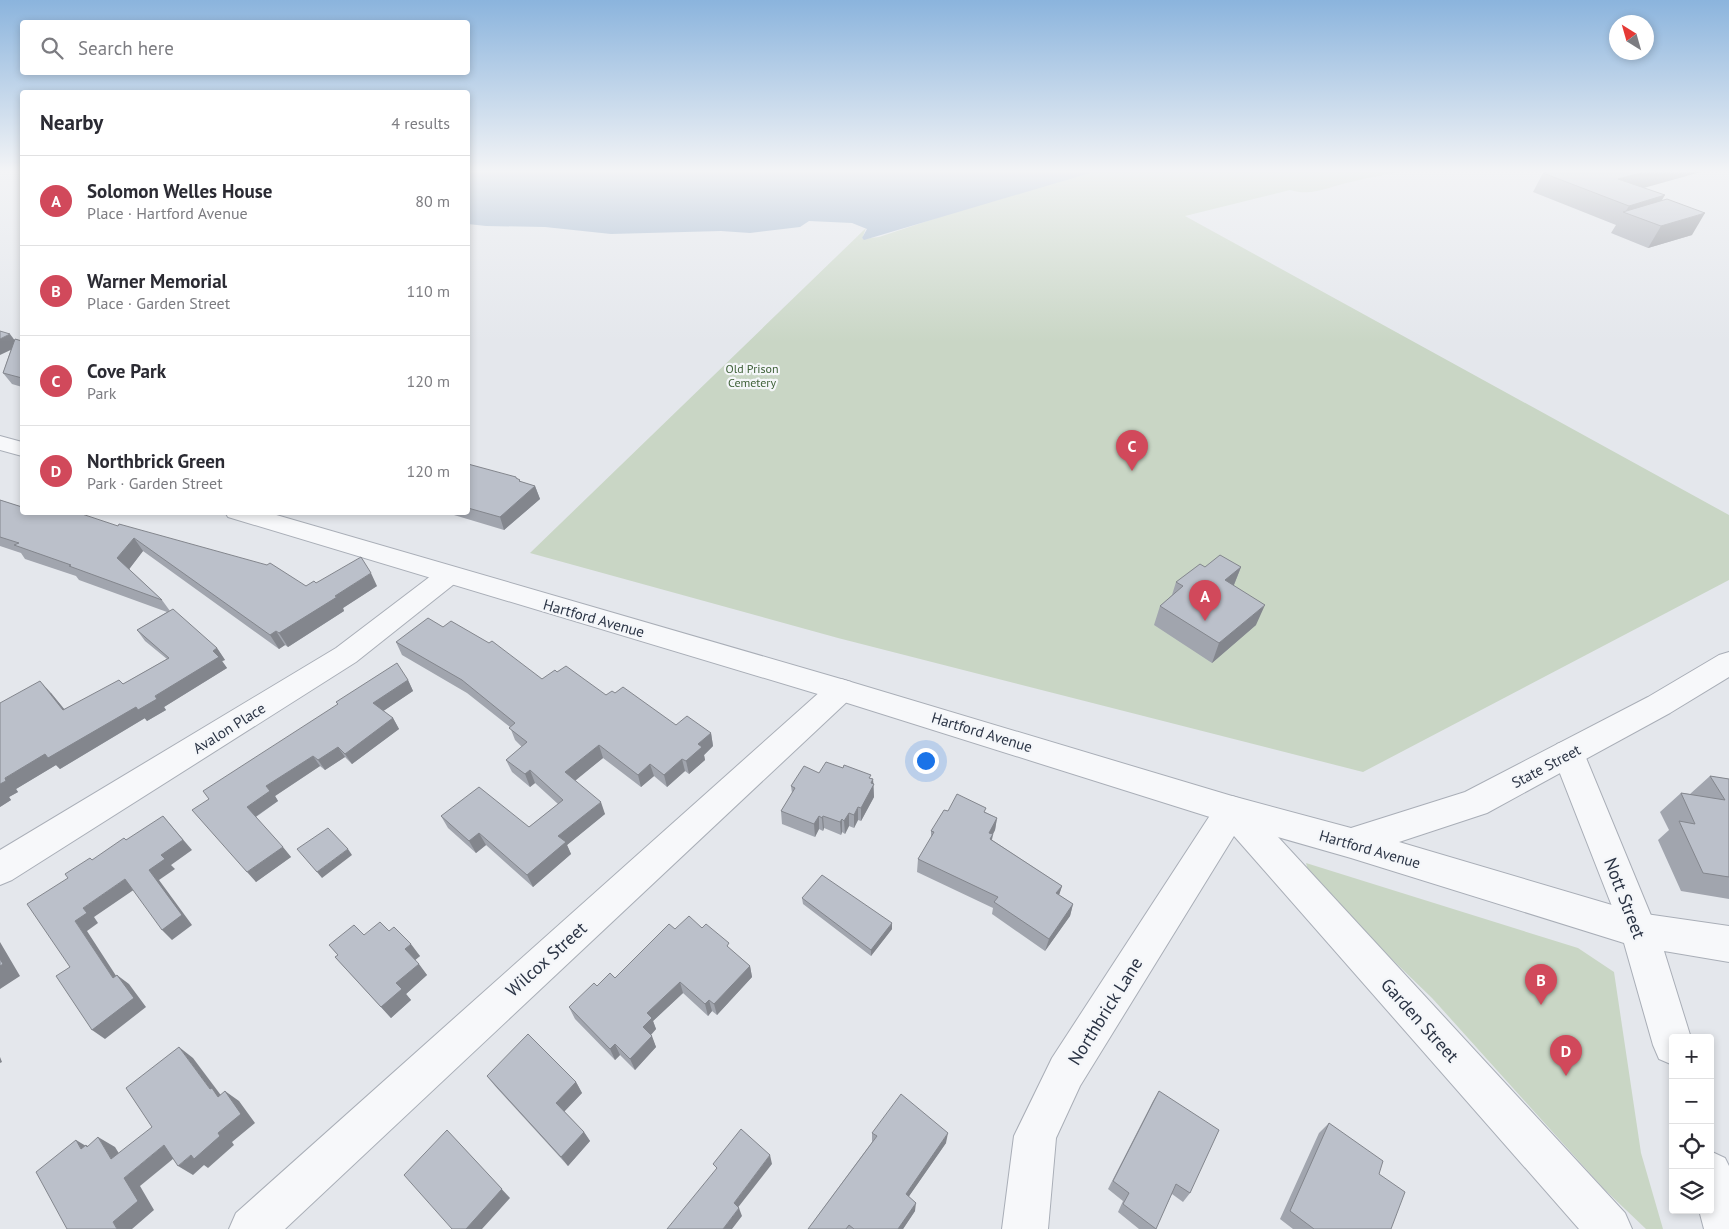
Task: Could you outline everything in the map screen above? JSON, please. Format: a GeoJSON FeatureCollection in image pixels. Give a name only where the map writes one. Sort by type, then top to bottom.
{"type":"FeatureCollection","features":[{"type":"Feature","properties":{"kind":"street"},"geometry":{"type":"LineString","coordinates":[[0,442],[20,448]]}},
{"type":"Feature","properties":{"kind":"street","name":"Hartford Avenue"},"geometry":{"type":"LineString","coordinates":[[247,515],[841,690],[1232,810],[1351,843],[1639,930],[1729,944]]}},
{"type":"Feature","properties":{"kind":"street","name":"Avalon Place"},"geometry":{"type":"LineString","coordinates":[[0,869],[346,655],[450,575]]}},
{"type":"Feature","properties":{"kind":"street","name":"State Street"},"geometry":{"type":"LineString","coordinates":[[1351,843],[1476,803],[1660,705],[1729,663]]}},
{"type":"Feature","properties":{"kind":"street","name":"Wilcox Street"},"geometry":{"type":"LineString","coordinates":[[252,1229],[841,690]]}},
{"type":"Feature","properties":{"kind":"street","name":"Nott Street"},"geometry":{"type":"LineString","coordinates":[[1568,753],[1639,930],[1670,1034]]}},
{"type":"Feature","properties":{"kind":"street","name":"Northbrick Lane"},"geometry":{"type":"LineString","coordinates":[[1025,1229],[1035,1136],[1066,1072],[1232,810]]}},
{"type":"Feature","properties":{"kind":"street","name":"Garden Street"},"geometry":{"type":"LineString","coordinates":[[1232,810],[1609,1229]]}},
{"type":"Feature","properties":{"kind":"street"},"geometry":{"type":"LineString","coordinates":[[1714,1186],[1727,1229]]}},
{"type":"Feature","properties":{"kind":"green space","name":"Old Prison Cemetery"},"geometry":{"type":"Polygon","coordinates":[[[908,227],[1206,227],[1729,515],[1729,580],[1363,772],[838,638],[530,553],[866,228],[862,239],[879,237],[908,227]]]}},
{"type":"Feature","properties":{"kind":"green space"},"geometry":{"type":"Polygon","coordinates":[[[1306,863],[1578,948],[1614,972],[1641,1153],[1663,1229],[1646,1229],[1604,1189],[1432,998],[1311,881],[1306,863]]]}},
{"type":"Feature","properties":{"kind":"water"},"geometry":{"type":"Polygon","coordinates":[[[548,227],[797,227],[750,233],[721,231],[611,234],[548,227]]]}},
{"type":"Feature","properties":{"kind":"water"},"geometry":{"type":"Polygon","coordinates":[[[863,227],[907,227],[864,240],[862,238],[867,229],[863,227]]]}},
{"type":"Feature","properties":{"kind":"building"},"geometry":{"type":"Polygon","coordinates":[[[0,331],[10,334],[0,339],[0,331]]]}},
{"type":"Feature","properties":{"kind":"building"},"geometry":{"type":"Polygon","coordinates":[[[15,339],[20,340],[20,377],[3,373],[15,339]]]}},
{"type":"Feature","properties":{"kind":"building"},"geometry":{"type":"Polygon","coordinates":[[[470,465],[516,477],[519,481],[535,486],[500,517],[470,509],[470,465]]]}},
{"type":"Feature","properties":{"kind":"building"},"geometry":{"type":"Polygon","coordinates":[[[0,500],[20,506],[20,515],[85,515],[118,526],[119,524],[267,565],[270,563],[306,586],[314,581],[316,583],[361,557],[371,573],[335,596],[337,597],[279,633],[276,631],[270,635],[134,538],[117,558],[162,600],[14,545],[19,543],[0,537],[0,500]]]}},
{"type":"Feature","properties":{"kind":"building"},"geometry":{"type":"Polygon","coordinates":[[[1220,555],[1241,567],[1225,580],[1265,605],[1219,643],[1160,606],[1183,586],[1176,582],[1200,564],[1205,567],[1220,555]]]}},
{"type":"Feature","properties":{"kind":"building"},"geometry":{"type":"Polygon","coordinates":[[[173,609],[217,648],[213,651],[219,657],[155,696],[157,699],[138,710],[136,707],[48,758],[45,754],[5,778],[6,781],[0,784],[0,703],[40,681],[63,710],[119,680],[123,684],[169,658],[137,630],[173,609]]]}},
{"type":"Feature","properties":{"kind":"building"},"geometry":{"type":"Polygon","coordinates":[[[428,618],[443,627],[451,621],[489,643],[492,641],[542,679],[555,670],[557,672],[566,666],[606,695],[612,691],[615,693],[623,687],[676,725],[687,716],[711,733],[698,744],[702,747],[686,761],[682,759],[664,775],[650,764],[638,775],[599,745],[565,772],[601,802],[558,836],[566,842],[527,875],[479,833],[469,841],[441,816],[479,787],[529,827],[563,800],[530,770],[525,774],[506,760],[527,742],[509,728],[515,723],[462,680],[396,642],[428,618]]]}},
{"type":"Feature","properties":{"kind":"building"},"geometry":{"type":"Polygon","coordinates":[[[397,663],[408,680],[373,703],[393,718],[345,754],[338,747],[318,760],[313,756],[266,786],[270,791],[247,807],[283,847],[247,872],[192,810],[209,799],[203,791],[338,704],[336,702],[397,663]]]}},
{"type":"Feature","properties":{"kind":"building"},"geometry":{"type":"Polygon","coordinates":[[[826,762],[843,768],[844,765],[871,775],[869,778],[873,779],[871,783],[874,784],[861,808],[858,807],[854,815],[849,813],[844,821],[842,819],[840,822],[819,816],[814,824],[781,811],[795,788],[791,786],[804,766],[819,773],[826,762]]]}},
{"type":"Feature","properties":{"kind":"building"},"geometry":{"type":"Polygon","coordinates":[[[1710,776],[1729,779],[1729,877],[1703,873],[1679,821],[1695,824],[1681,793],[1725,800],[1710,776]]]}},
{"type":"Feature","properties":{"kind":"building"},"geometry":{"type":"Polygon","coordinates":[[[957,794],[986,808],[984,812],[997,818],[989,833],[993,834],[990,839],[1062,886],[1056,893],[1073,904],[1049,939],[994,902],[998,897],[918,859],[934,832],[931,831],[944,810],[948,811],[957,794]]]}},
{"type":"Feature","properties":{"kind":"building"},"geometry":{"type":"Polygon","coordinates":[[[163,816],[183,840],[161,855],[165,859],[149,870],[182,915],[162,930],[125,879],[83,908],[87,913],[75,921],[113,978],[117,975],[134,998],[92,1030],[56,976],[70,967],[27,904],[68,878],[65,874],[90,858],[92,860],[124,838],[126,840],[163,816]]]}},
{"type":"Feature","properties":{"kind":"building"},"geometry":{"type":"Polygon","coordinates":[[[328,828],[348,849],[317,872],[297,849],[328,828]]]}},
{"type":"Feature","properties":{"kind":"building"},"geometry":{"type":"Polygon","coordinates":[[[822,875],[892,923],[871,950],[802,898],[822,875]]]}},
{"type":"Feature","properties":{"kind":"building"},"geometry":{"type":"Polygon","coordinates":[[[689,916],[702,928],[706,924],[729,943],[727,946],[750,966],[714,1004],[709,1000],[705,1004],[680,982],[647,1013],[652,1018],[643,1027],[652,1036],[630,1059],[615,1044],[610,1049],[569,1007],[594,983],[597,986],[610,973],[615,978],[669,924],[675,929],[689,916]]]}},
{"type":"Feature","properties":{"kind":"building"},"geometry":{"type":"Polygon","coordinates":[[[380,922],[389,931],[394,927],[411,944],[405,949],[419,964],[396,983],[402,989],[381,1007],[335,957],[338,955],[329,945],[354,925],[364,935],[380,922]]]}},
{"type":"Feature","properties":{"kind":"building"},"geometry":{"type":"Polygon","coordinates":[[[528,1034],[576,1082],[556,1103],[584,1132],[561,1157],[487,1076],[528,1034]]]}},
{"type":"Feature","properties":{"kind":"building"},"geometry":{"type":"Polygon","coordinates":[[[179,1047],[210,1089],[212,1088],[218,1097],[225,1091],[241,1114],[218,1133],[220,1136],[194,1159],[191,1155],[178,1166],[164,1145],[124,1178],[138,1201],[113,1222],[117,1229],[67,1229],[36,1172],[76,1140],[81,1149],[86,1145],[87,1147],[98,1137],[111,1159],[152,1127],[126,1088],[179,1047]]]}},
{"type":"Feature","properties":{"kind":"building"},"geometry":{"type":"Polygon","coordinates":[[[1159,1091],[1219,1130],[1190,1193],[1176,1184],[1156,1229],[1123,1204],[1129,1193],[1113,1181],[1159,1091]]]}},
{"type":"Feature","properties":{"kind":"building"},"geometry":{"type":"Polygon","coordinates":[[[901,1094],[948,1133],[906,1194],[916,1203],[898,1229],[854,1229],[849,1225],[846,1229],[808,1229],[877,1136],[872,1133],[901,1094]]]}},
{"type":"Feature","properties":{"kind":"building"},"geometry":{"type":"Polygon","coordinates":[[[1329,1123],[1383,1161],[1379,1174],[1405,1192],[1391,1229],[1314,1229],[1290,1211],[1329,1123]]]}},
{"type":"Feature","properties":{"kind":"building"},"geometry":{"type":"Polygon","coordinates":[[[741,1129],[770,1155],[734,1203],[739,1208],[723,1229],[667,1229],[717,1168],[713,1164],[741,1129]]]}},
{"type":"Feature","properties":{"kind":"building"},"geometry":{"type":"Polygon","coordinates":[[[447,1130],[502,1189],[466,1229],[452,1229],[404,1175],[447,1130]]]}},
{"type":"Feature","properties":{"kind":"place","name":"Cove Park"},"geometry":{"type":"Point","coordinates":[1132,471]}},
{"type":"Feature","properties":{"kind":"place","name":"Solomon Welles House"},"geometry":{"type":"Point","coordinates":[1205,621]}},
{"type":"Feature","properties":{"kind":"place","name":"Warner Memorial"},"geometry":{"type":"Point","coordinates":[1541,1005]}},
{"type":"Feature","properties":{"kind":"place","name":"Northbrick Green"},"geometry":{"type":"Point","coordinates":[1566,1076]}}]}
